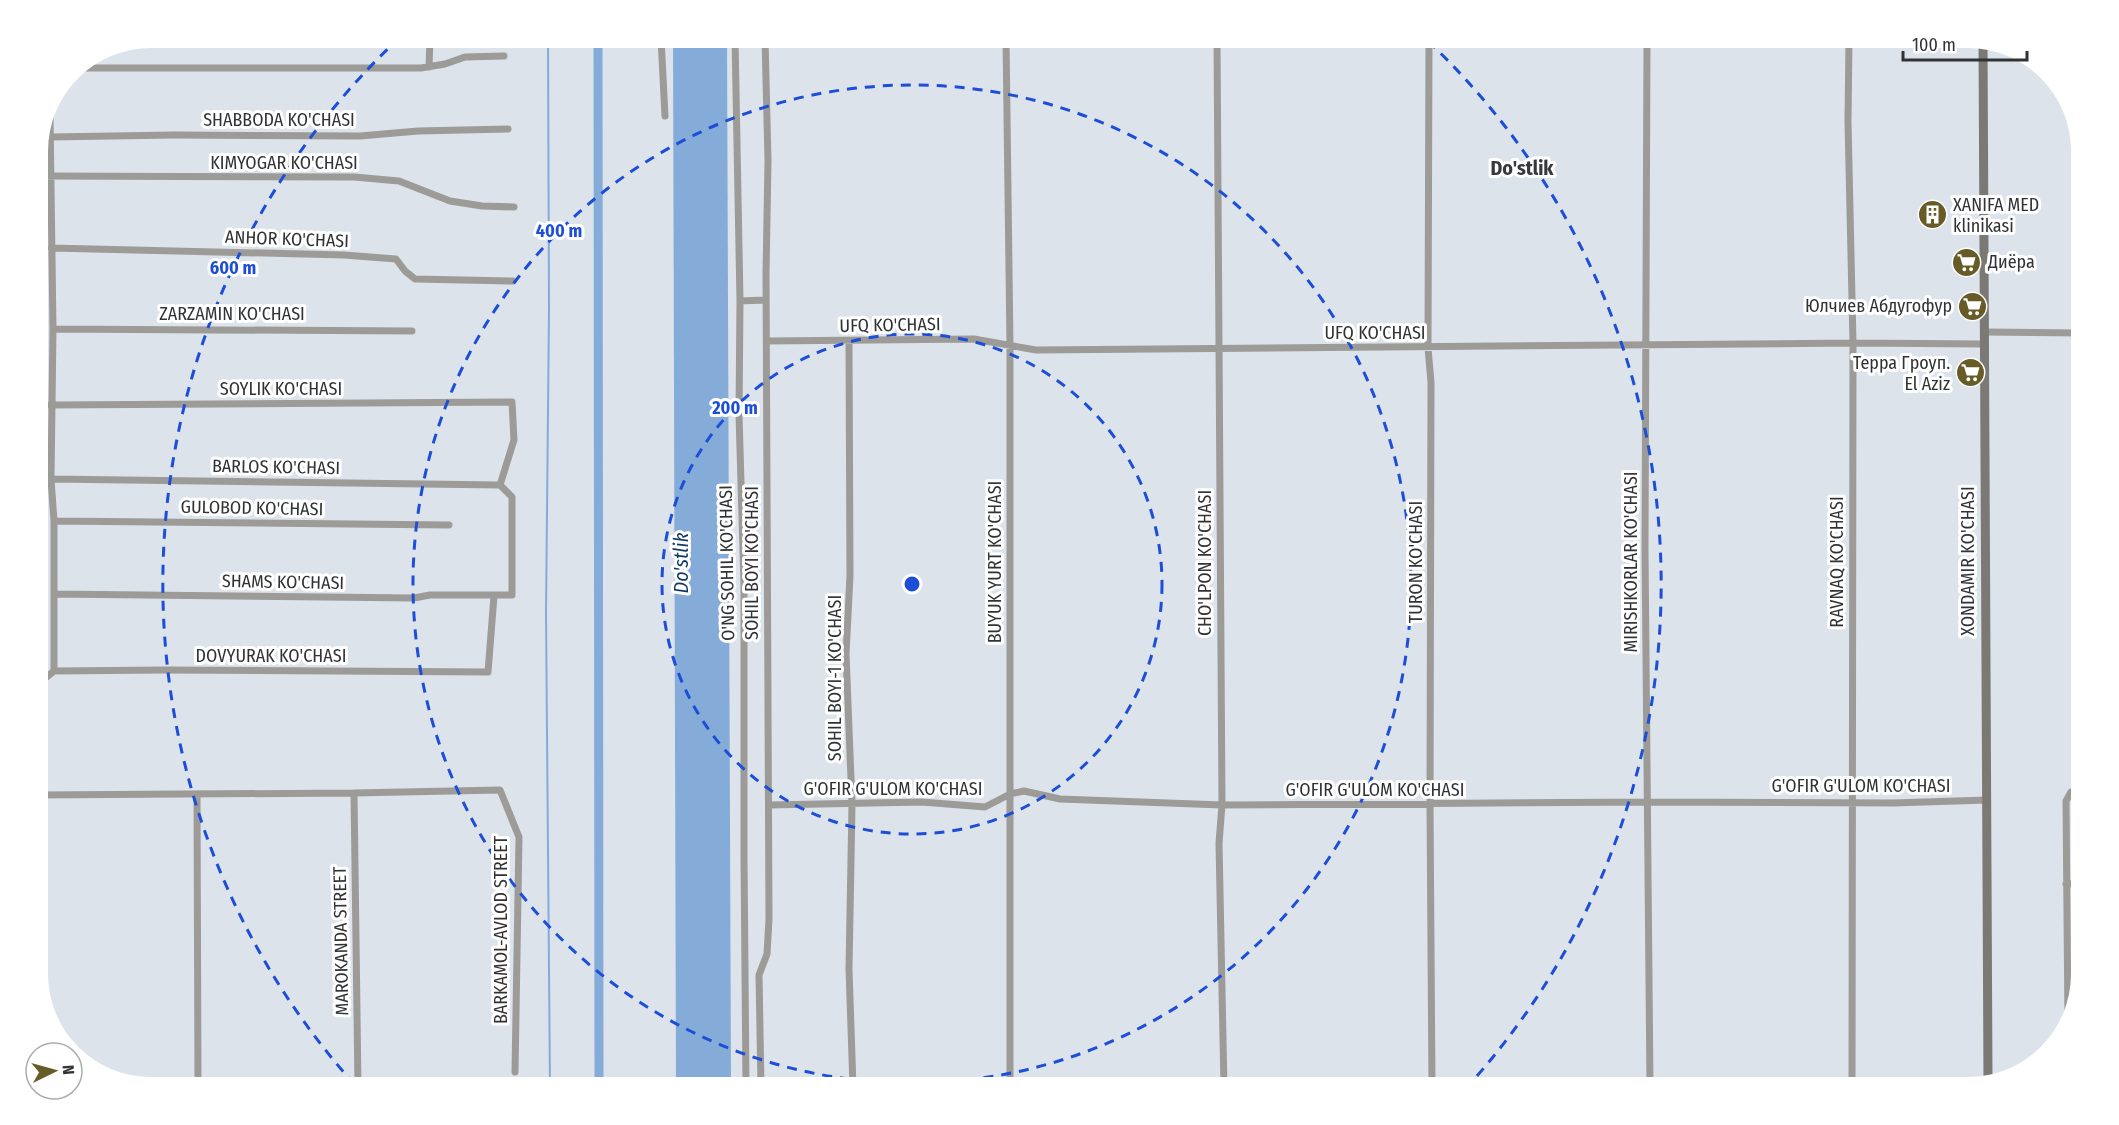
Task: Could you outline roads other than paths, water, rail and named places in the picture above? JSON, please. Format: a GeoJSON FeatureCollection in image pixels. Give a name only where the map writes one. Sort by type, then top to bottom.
{"type":"FeatureCollection","features":[{"type":"Feature","properties":{"kind":"main road","name":"XONDAMIR KO'CHASI"},"geometry":{"type":"LineString","coordinates":[[1983,50],[1988,1075]]}},
{"type":"Feature","properties":{"kind":"street"},"geometry":{"type":"LineString","coordinates":[[429,67],[430,48]]}},
{"type":"Feature","properties":{"kind":"street"},"geometry":{"type":"LineString","coordinates":[[662,48],[665,116]]}},
{"type":"Feature","properties":{"kind":"street","name":"O'NG SOHIL KO'CHASI"},"geometry":{"type":"LineString","coordinates":[[735,48],[740,301],[739,414],[744,586],[746,1077]]}},
{"type":"Feature","properties":{"kind":"street","name":"SOHIL BOYI KO'CHASI"},"geometry":{"type":"LineString","coordinates":[[761,1077],[759,975],[767,954],[769,920],[766,300],[768,160],[765,48]]}},
{"type":"Feature","properties":{"kind":"street","name":"BUYUK YURT KO'CHASI"},"geometry":{"type":"LineString","coordinates":[[1006,48],[1010,346],[1010,1077]]}},
{"type":"Feature","properties":{"kind":"street","name":"CHO'LPON KO'CHASI"},"geometry":{"type":"LineString","coordinates":[[1217,48],[1222,805],[1219,843],[1224,1077]]}},
{"type":"Feature","properties":{"kind":"street","name":"TURON KO'CHASI"},"geometry":{"type":"LineString","coordinates":[[1429,48],[1428,348],[1431,382],[1432,1077]]}},
{"type":"Feature","properties":{"kind":"street","name":"MIRISHKORLAR KO'CHASI"},"geometry":{"type":"LineString","coordinates":[[1647,48],[1647,802],[1650,1077]]}},
{"type":"Feature","properties":{"kind":"street","name":"RAVNAQ KO'CHASI"},"geometry":{"type":"LineString","coordinates":[[1849,48],[1848,122],[1853,342],[1852,1077]]}},
{"type":"Feature","properties":{"kind":"street"},"geometry":{"type":"LineString","coordinates":[[91,68],[429,67],[465,57],[504,56]]}},
{"type":"Feature","properties":{"kind":"street","name":"SHABBODA KO'CHASI"},"geometry":{"type":"LineString","coordinates":[[50,137],[360,136],[418,131],[508,129]]}},
{"type":"Feature","properties":{"kind":"street"},"geometry":{"type":"LineString","coordinates":[[48,676],[54,671],[54,521],[50,405],[52,329],[50,137]]}},
{"type":"Feature","properties":{"kind":"street","name":"KIMYOGAR KO'CHASI"},"geometry":{"type":"LineString","coordinates":[[50,175],[354,177],[399,181],[450,201],[482,206],[514,207]]}},
{"type":"Feature","properties":{"kind":"street","name":"ANHOR KO'CHASI"},"geometry":{"type":"LineString","coordinates":[[51,249],[344,255],[396,259],[405,272],[415,279],[513,281]]}},
{"type":"Feature","properties":{"kind":"street"},"geometry":{"type":"LineString","coordinates":[[740,301],[766,300]]}},
{"type":"Feature","properties":{"kind":"street","name":"ZARZAMIN KO'CHASI"},"geometry":{"type":"LineString","coordinates":[[52,329],[412,331]]}},
{"type":"Feature","properties":{"kind":"street"},"geometry":{"type":"LineString","coordinates":[[1984,332],[2071,333]]}},
{"type":"Feature","properties":{"kind":"street","name":"UFQ KO'CHASI"},"geometry":{"type":"LineString","coordinates":[[767,341],[974,339],[1036,350],[1428,348],[1853,342],[1983,344]]}},
{"type":"Feature","properties":{"kind":"street","name":"SOHIL BOYI-1 KO'CHASI"},"geometry":{"type":"LineString","coordinates":[[849,341],[849,576],[846,654],[852,804],[849,969],[853,1077]]}},
{"type":"Feature","properties":{"kind":"street","name":"SOYLIK KO'CHASI"},"geometry":{"type":"LineString","coordinates":[[50,405],[512,402],[514,440],[500,485]]}},
{"type":"Feature","properties":{"kind":"street","name":"BARLOS KO'CHASI"},"geometry":{"type":"LineString","coordinates":[[51,478],[500,485]]}},
{"type":"Feature","properties":{"kind":"street","name":"SHAMS KO'CHASI"},"geometry":{"type":"LineString","coordinates":[[54,594],[414,598],[430,595],[512,595],[512,497],[500,485]]}},
{"type":"Feature","properties":{"kind":"street","name":"GULOBOD KO'CHASI"},"geometry":{"type":"LineString","coordinates":[[54,521],[449,525]]}},
{"type":"Feature","properties":{"kind":"street","name":"DOVYURAK KO'CHASI"},"geometry":{"type":"LineString","coordinates":[[54,671],[488,672],[494,596]]}},
{"type":"Feature","properties":{"kind":"street","name":"BARKAMOL-AVLOD STREET"},"geometry":{"type":"LineString","coordinates":[[354,793],[500,790],[519,837],[515,1072]]}},
{"type":"Feature","properties":{"kind":"street","name":"G'OFIR G'ULOM KO'CHASI"},"geometry":{"type":"LineString","coordinates":[[769,805],[922,802],[985,807],[1010,794],[1024,791],[1060,799],[1222,805],[1893,803],[1987,800]]}},
{"type":"Feature","properties":{"kind":"street"},"geometry":{"type":"LineString","coordinates":[[48,795],[354,793]]}},
{"type":"Feature","properties":{"kind":"street","name":"MAROKANDA STREET"},"geometry":{"type":"LineString","coordinates":[[354,793],[358,1077]]}},
{"type":"Feature","properties":{"kind":"street"},"geometry":{"type":"LineString","coordinates":[[197,794],[198,1077]]}},
{"type":"Feature","properties":{"kind":"street"},"geometry":{"type":"LineString","coordinates":[[2068,998],[2066,801],[2071,794]]}},
{"type":"Feature","properties":{"kind":"street"},"geometry":{"type":"LineString","coordinates":[[2066,884],[2071,884]]}},
{"type":"Feature","properties":{"kind":"water"},"geometry":{"type":"Polygon","coordinates":[[[673,48],[727,48],[731,1077],[676,1077],[673,48]]]}},
{"type":"Feature","properties":{"kind":"waterway"},"geometry":{"type":"LineString","coordinates":[[548,48],[549,310],[546,613],[550,1077]]}},
{"type":"Feature","properties":{"kind":"waterway"},"geometry":{"type":"LineString","coordinates":[[598,48],[599,1077]]}},
{"type":"Feature","properties":{"kind":"place","name":"XANIFA MED klinikasi"},"geometry":{"type":"Point","coordinates":[1932,215]}},
{"type":"Feature","properties":{"kind":"place","name":"Диёра"},"geometry":{"type":"Point","coordinates":[1967,262]}},
{"type":"Feature","properties":{"kind":"place","name":"Юлчиев Абдугофур"},"geometry":{"type":"Point","coordinates":[1973,306]}},
{"type":"Feature","properties":{"kind":"place","name":"Терра Гроуп. El Aziz"},"geometry":{"type":"Point","coordinates":[1971,373]}},
{"type":"Feature","properties":{"kind":"district","name":"Do'stlik"},"geometry":{"type":"Point","coordinates":[1522,168]}}]}
